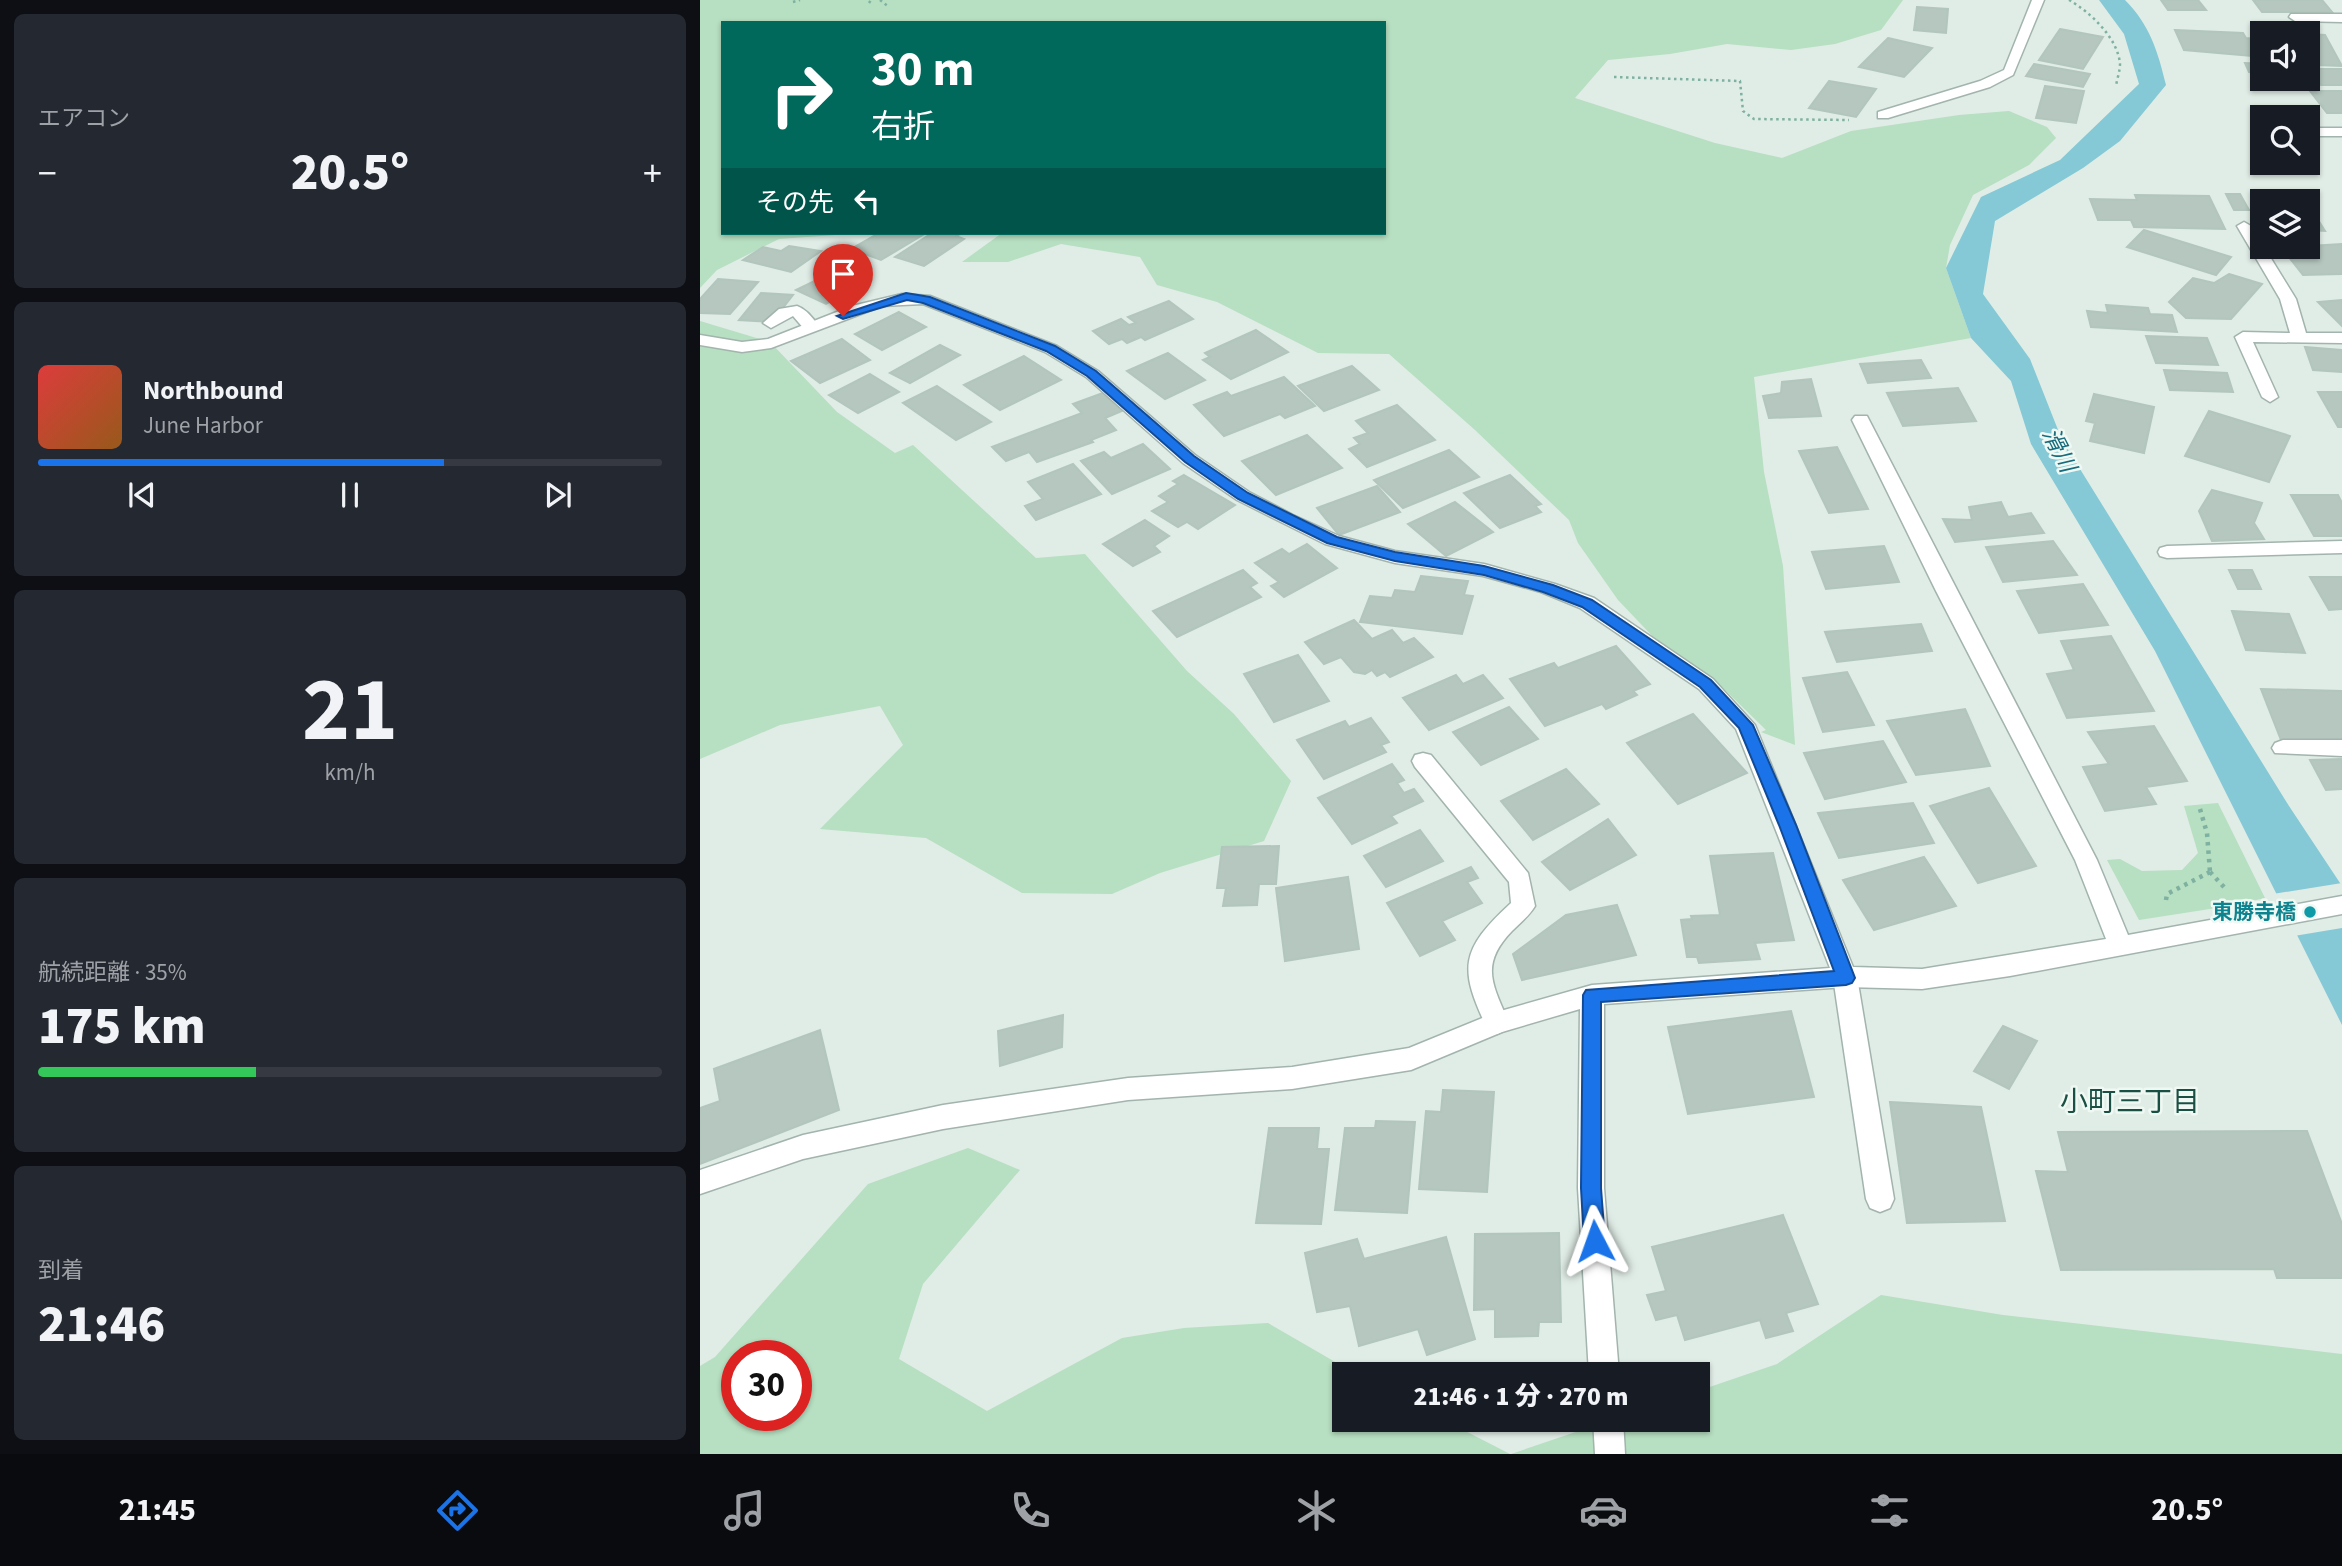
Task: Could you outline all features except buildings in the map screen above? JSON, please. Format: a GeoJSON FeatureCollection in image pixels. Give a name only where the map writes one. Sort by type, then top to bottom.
{"type":"FeatureCollection","features":[{"type":"Feature","properties":{"kind":"street"},"geometry":{"type":"LineString","coordinates":[[1884,116],[1985,83],[2008,72],[2038,0]]}},
{"type":"Feature","properties":{"kind":"street"},"geometry":{"type":"LineString","coordinates":[[2295,17],[2342,18]]}},
{"type":"Feature","properties":{"kind":"street"},"geometry":{"type":"LineString","coordinates":[[2320,132],[2342,132]]}},
{"type":"Feature","properties":{"kind":"street"},"geometry":{"type":"LineString","coordinates":[[2245,226],[2288,299],[2299,337]]}},
{"type":"Feature","properties":{"kind":"street"},"geometry":{"type":"LineString","coordinates":[[700,340],[746,347],[779,340],[861,308],[906,297],[925,299],[1051,349],[1092,374],[1189,459],[1232,489],[1332,540],[1395,557],[1484,570],[1548,588],[1587,603],[1706,684],[1745,725],[1846,978],[1880,1199]]}},
{"type":"Feature","properties":{"kind":"street"},"geometry":{"type":"LineString","coordinates":[[771,323],[785,312],[797,311],[811,327]]}},
{"type":"Feature","properties":{"kind":"street"},"geometry":{"type":"LineString","coordinates":[[2270,397],[2244,337],[2342,338]]}},
{"type":"Feature","properties":{"kind":"street"},"geometry":{"type":"LineString","coordinates":[[1861,420],[1946,591],[2086,860],[2120,944]]}},
{"type":"Feature","properties":{"kind":"street"},"geometry":{"type":"LineString","coordinates":[[2167,552],[2342,547]]}},
{"type":"Feature","properties":{"kind":"street"},"geometry":{"type":"LineString","coordinates":[[2283,748],[2342,748]]}},
{"type":"Feature","properties":{"kind":"street"},"geometry":{"type":"LineString","coordinates":[[1423,761],[1520,879],[1523,906],[1499,928],[1479,954],[1480,984],[1497,1023]]}},
{"type":"Feature","properties":{"kind":"street"},"geometry":{"type":"LineString","coordinates":[[700,1182],[803,1147],[943,1117],[1128,1089],[1292,1078],[1411,1059],[1497,1023],[1592,995],[1846,978],[1922,979],[2010,966],[2342,905]]}},
{"type":"Feature","properties":{"kind":"street"},"geometry":{"type":"LineString","coordinates":[[1592,995],[1591,1188],[1603,1362]]}},
{"type":"Feature","properties":{"kind":"street"},"geometry":{"type":"LineString","coordinates":[[1609,1432],[1610,1454]]}},
{"type":"Feature","properties":{"kind":"path"},"geometry":{"type":"LineString","coordinates":[[793,2],[800,0]]}},
{"type":"Feature","properties":{"kind":"path"},"geometry":{"type":"LineString","coordinates":[[880,0],[889,7]]}},
{"type":"Feature","properties":{"kind":"path"},"geometry":{"type":"LineString","coordinates":[[2069,0],[2079,5],[2096,22],[2109,40],[2120,61],[2116,86]]}},
{"type":"Feature","properties":{"kind":"path"},"geometry":{"type":"LineString","coordinates":[[1614,77],[1741,81],[1743,111],[1754,119],[1864,120],[1884,116]]}},
{"type":"Feature","properties":{"kind":"path"},"geometry":{"type":"LineString","coordinates":[[2200,808],[2207,833],[2210,872]]}},
{"type":"Feature","properties":{"kind":"green space"},"geometry":{"type":"Polygon","coordinates":[[[700,0],[1903,0],[1881,30],[1835,44],[1791,50],[1727,44],[1670,54],[1608,60],[1575,98],[1715,143],[1782,158],[1851,131],[1959,115],[2009,111],[2047,127],[2056,138],[2029,165],[1973,195],[1950,245],[1946,268],[1971,338],[1754,377],[1764,472],[1783,566],[1795,745],[1761,732],[1766,730],[1723,688],[1659,643],[1618,600],[1578,543],[1569,520],[1475,430],[1389,354],[1318,353],[1217,302],[1157,285],[1140,257],[1061,244],[1008,262],[962,262],[999,235],[1386,235],[1386,21],[721,21],[721,235],[835,235],[779,239],[717,270],[700,288],[700,0]]]}},
{"type":"Feature","properties":{"kind":"green space"},"geometry":{"type":"Polygon","coordinates":[[[700,321],[770,342],[837,412],[895,453],[913,445],[1036,558],[1085,554],[1187,671],[1234,714],[1291,781],[1264,841],[1160,873],[1112,894],[1022,893],[926,838],[820,829],[903,745],[880,706],[780,725],[700,759],[700,321]]]}},
{"type":"Feature","properties":{"kind":"green space"},"geometry":{"type":"Polygon","coordinates":[[[2218,803],[2265,898],[2139,920],[2107,860],[2120,859],[2142,871],[2182,870],[2198,853],[2184,806],[2218,803]]]}},
{"type":"Feature","properties":{"kind":"green space"},"geometry":{"type":"Polygon","coordinates":[[[968,1148],[1020,1170],[923,1284],[899,1359],[987,1411],[1122,1338],[1184,1328],[1268,1323],[1335,1362],[1332,1362],[1332,1432],[1467,1432],[1510,1454],[700,1454],[700,1366],[721,1350],[721,1431],[812,1431],[812,1340],[730,1340],[868,1184],[968,1148]]]}},
{"type":"Feature","properties":{"kind":"green space"},"geometry":{"type":"Polygon","coordinates":[[[1881,1295],[2003,1315],[2342,1354],[2342,1454],[1511,1454],[1576,1432],[1710,1432],[1710,1387],[1777,1364],[1881,1295]]]}},
{"type":"Feature","properties":{"kind":"water","name":"滑川"},"geometry":{"type":"Polygon","coordinates":[[[2099,0],[2125,0],[2134,9],[2152,40],[2166,85],[2120,141],[2083,168],[1995,221],[1983,294],[2030,359],[2062,440],[2289,806],[2342,886],[2342,1025],[2155,651],[2031,444],[2011,381],[1971,338],[1946,268],[1981,197],[2060,160],[2139,84],[2124,34],[2099,0]]]}},
{"type":"Feature","properties":{"kind":"pier","name":"東勝寺橋"},"geometry":{"type":"Polygon","coordinates":[[[2342,883],[2342,928],[2294,936],[2273,894],[2342,883]]]}},
{"type":"Feature","properties":{"kind":"place","name":"東勝寺橋"},"geometry":{"type":"Point","coordinates":[2310,912]}},
{"type":"Feature","properties":{"kind":"district","name":"小町三丁目"},"geometry":{"type":"Point","coordinates":[2130,1102]}},
{"type":"Feature","properties":{"kind":"route"},"geometry":{"type":"LineString","coordinates":[[843,316],[861,308],[906,297],[925,299],[1051,349],[1092,374],[1189,459],[1243,496],[1332,540],[1395,557],[1484,570],[1548,588],[1587,603],[1706,684],[1745,725],[1846,978],[1592,995],[1591,1188],[1595,1241]]}}]}
